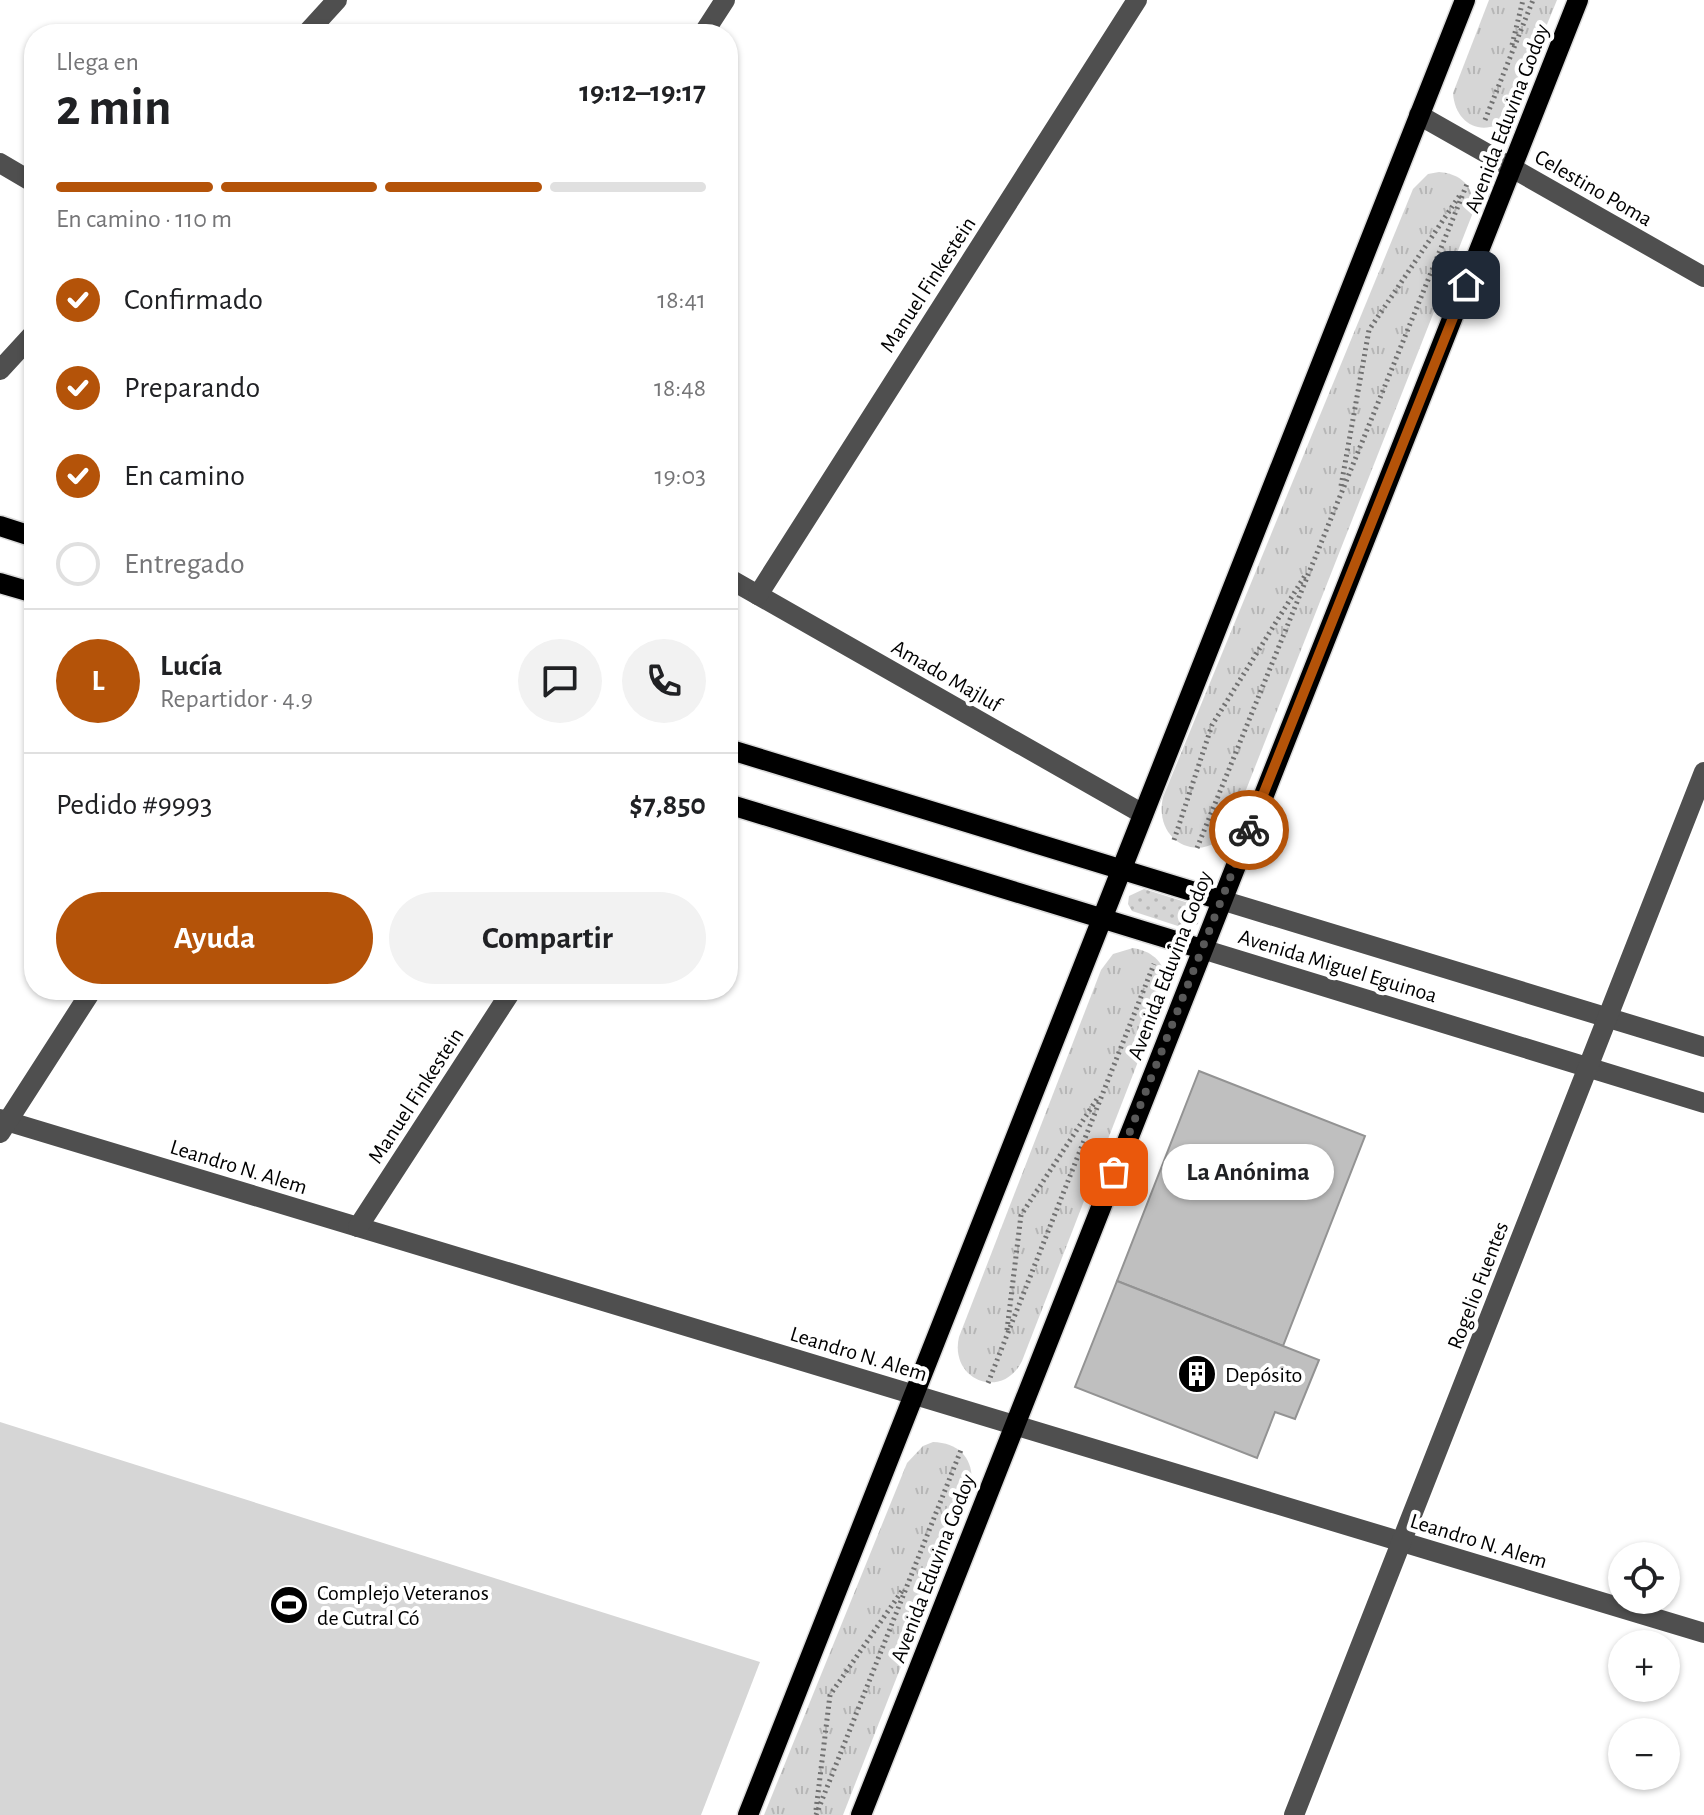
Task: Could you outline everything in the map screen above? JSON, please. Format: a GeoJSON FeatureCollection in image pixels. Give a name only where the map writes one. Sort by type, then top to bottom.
{"type":"FeatureCollection","features":[{"type":"Feature","properties":{"kind":"main road"},"geometry":{"type":"LineString","coordinates":[[748,1815],[1465,0]]}},
{"type":"Feature","properties":{"kind":"main road","name":"Avenida Eduvina Godoy"},"geometry":{"type":"LineString","coordinates":[[861,1815],[1578,0]]}},
{"type":"Feature","properties":{"kind":"main road"},"geometry":{"type":"LineString","coordinates":[[0,526],[24,534]]}},
{"type":"Feature","properties":{"kind":"main road"},"geometry":{"type":"LineString","coordinates":[[0,583],[24,590]]}},
{"type":"Feature","properties":{"kind":"main road","name":"Avenida Miguel Eguinoa"},"geometry":{"type":"LineString","coordinates":[[738,752],[1221,900]]}},
{"type":"Feature","properties":{"kind":"main road","name":"Avenida Miguel Eguinoa"},"geometry":{"type":"LineString","coordinates":[[738,807],[1202,949]]}},
{"type":"Feature","properties":{"kind":"street"},"geometry":{"type":"LineString","coordinates":[[315,24],[337,0]]}},
{"type":"Feature","properties":{"kind":"street"},"geometry":{"type":"LineString","coordinates":[[709,24],[725,0]]}},
{"type":"Feature","properties":{"kind":"street","name":"Manuel Finkestein"},"geometry":{"type":"LineString","coordinates":[[758,595],[1137,0]]}},
{"type":"Feature","properties":{"kind":"street","name":"Celestino Poma"},"geometry":{"type":"LineString","coordinates":[[1419,115],[1704,277]]}},
{"type":"Feature","properties":{"kind":"street"},"geometry":{"type":"LineString","coordinates":[[0,163],[24,177]]}},
{"type":"Feature","properties":{"kind":"street"},"geometry":{"type":"LineString","coordinates":[[0,370],[24,344]]}},
{"type":"Feature","properties":{"kind":"street","name":"Amado Majluf"},"geometry":{"type":"LineString","coordinates":[[738,584],[1143,814]]}},
{"type":"Feature","properties":{"kind":"street","name":"Rogelio Fuentes"},"geometry":{"type":"LineString","coordinates":[[1294,1815],[1704,772]]}},
{"type":"Feature","properties":{"kind":"street","name":"Avenida Miguel Eguinoa"},"geometry":{"type":"LineString","coordinates":[[1221,900],[1704,1047]]}},
{"type":"Feature","properties":{"kind":"street","name":"Avenida Miguel Eguinoa"},"geometry":{"type":"LineString","coordinates":[[1202,949],[1704,1103]]}},
{"type":"Feature","properties":{"kind":"street"},"geometry":{"type":"LineString","coordinates":[[3,1124],[85,1000]]}},
{"type":"Feature","properties":{"kind":"street","name":"Manuel Finkestein"},"geometry":{"type":"LineString","coordinates":[[358,1227],[506,1000]]}},
{"type":"Feature","properties":{"kind":"street","name":"Leandro N. Alem"},"geometry":{"type":"LineString","coordinates":[[3,1124],[358,1227],[1704,1633]]}},
{"type":"Feature","properties":{"kind":"path"},"geometry":{"type":"LineString","coordinates":[[1505,69],[1523,0]]}},
{"type":"Feature","properties":{"kind":"path"},"geometry":{"type":"LineString","coordinates":[[1482,129],[1533,0]]}},
{"type":"Feature","properties":{"kind":"path"},"geometry":{"type":"LineString","coordinates":[[1197,848],[1313,562],[1339,499],[1467,184],[1369,330],[1339,499]]}},
{"type":"Feature","properties":{"kind":"path"},"geometry":{"type":"LineString","coordinates":[[1174,840],[1212,725],[1313,562]]}},
{"type":"Feature","properties":{"kind":"path"},"geometry":{"type":"LineString","coordinates":[[988,1383],[1156,958]]}},
{"type":"Feature","properties":{"kind":"path"},"geometry":{"type":"LineString","coordinates":[[1006,1339],[1021,1215],[1105,1087]]}},
{"type":"Feature","properties":{"kind":"path"},"geometry":{"type":"LineString","coordinates":[[816,1815],[961,1450]]}},
{"type":"Feature","properties":{"kind":"path"},"geometry":{"type":"LineString","coordinates":[[816,1815],[830,1695],[909,1581]]}},
{"type":"Feature","properties":{"kind":"green space"},"geometry":{"type":"Polygon","coordinates":[[[1489,0],[1557,0],[1509,117],[1499,124],[1481,128],[1472,125],[1459,113],[1453,93],[1489,0]]]}},
{"type":"Feature","properties":{"kind":"green space"},"geometry":{"type":"Polygon","coordinates":[[[1439,172],[1455,176],[1467,185],[1472,198],[1472,215],[1233,823],[1223,837],[1211,845],[1198,848],[1185,846],[1174,839],[1166,828],[1162,814],[1163,797],[1413,189],[1428,174],[1439,172]]]}},
{"type":"Feature","properties":{"kind":"green space"},"geometry":{"type":"Polygon","coordinates":[[[1144,889],[1195,905],[1200,912],[1198,924],[1184,928],[1132,911],[1128,904],[1129,896],[1144,889]]]}},
{"type":"Feature","properties":{"kind":"green space"},"geometry":{"type":"Polygon","coordinates":[[[1133,948],[1149,953],[1160,962],[1165,976],[1165,992],[1022,1361],[1013,1373],[1002,1380],[979,1380],[962,1365],[958,1352],[959,1337],[1101,970],[1113,954],[1133,948]]]}},
{"type":"Feature","properties":{"kind":"green space","name":"Complejo Veteranos de Cutral Có"},"geometry":{"type":"Polygon","coordinates":[[[0,1422],[760,1662],[701,1815],[0,1815],[0,1422]]]}},
{"type":"Feature","properties":{"kind":"green space"},"geometry":{"type":"Polygon","coordinates":[[[933,1442],[951,1446],[964,1455],[971,1469],[971,1487],[843,1815],[764,1815],[907,1463],[923,1446],[933,1442]]]}},
{"type":"Feature","properties":{"kind":"building"},"geometry":{"type":"Polygon","coordinates":[[[1199,1071],[1365,1136],[1283,1346],[1117,1281],[1199,1071]]]}},
{"type":"Feature","properties":{"kind":"building","name":"Depósito"},"geometry":{"type":"Polygon","coordinates":[[[1117,1281],[1319,1360],[1295,1419],[1275,1412],[1257,1458],[1075,1387],[1117,1281]]]}},
{"type":"Feature","properties":{"kind":"way so far"},"geometry":{"type":"LineString","coordinates":[[1114,1172],[1249,830]]}},
{"type":"Feature","properties":{"kind":"place","name":"La Anónima"},"geometry":{"type":"Point","coordinates":[1114,1172]}},
{"type":"Feature","properties":{"kind":"place","name":"Depósito"},"geometry":{"type":"Point","coordinates":[1197,1374]}},
{"type":"Feature","properties":{"kind":"place","name":"Complejo Veteranos de Cutral Có"},"geometry":{"type":"Point","coordinates":[289,1605]}},
{"type":"Feature","properties":{"kind":"route"},"geometry":{"type":"LineString","coordinates":[[1249,830],[1466,285]]}}]}
